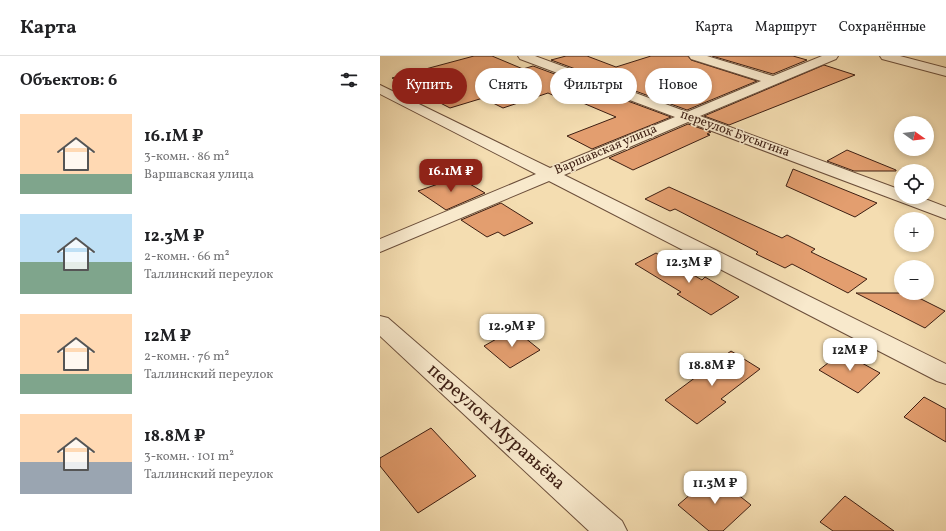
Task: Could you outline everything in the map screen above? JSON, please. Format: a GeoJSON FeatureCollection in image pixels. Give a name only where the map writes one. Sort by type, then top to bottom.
{"type":"FeatureCollection","features":[{"type":"Feature","properties":{"kind":"street","name":"переулок Бусыгина"},"geometry":{"type":"LineString","coordinates":[[524,56],[894,193]]}},
{"type":"Feature","properties":{"kind":"street"},"geometry":{"type":"LineString","coordinates":[[695,56],[771,80]]}},
{"type":"Feature","properties":{"kind":"street","name":"Варшавская улица"},"geometry":{"type":"LineString","coordinates":[[380,246],[771,80],[832,56]]}},
{"type":"Feature","properties":{"kind":"street"},"geometry":{"type":"LineString","coordinates":[[886,56],[946,72]]}},
{"type":"Feature","properties":{"kind":"street"},"geometry":{"type":"LineString","coordinates":[[380,88],[946,375]]}},
{"type":"Feature","properties":{"kind":"street","name":"переулок Бусыгина"},"geometry":{"type":"LineString","coordinates":[[923,204],[946,213]]}},
{"type":"Feature","properties":{"kind":"street","name":"переулок Муравьёва"},"geometry":{"type":"LineString","coordinates":[[380,323],[611,531]]}},
{"type":"Feature","properties":{"kind":"building"},"geometry":{"type":"Polygon","coordinates":[[[474,56],[492,56],[521,68],[475,68],[475,100],[467,103],[467,68],[429,68],[474,56]]]}},
{"type":"Feature","properties":{"kind":"building"},"geometry":{"type":"Polygon","coordinates":[[[566,56],[587,56],[616,67],[651,56],[688,56],[691,60],[757,81],[712,100],[712,68],[645,68],[645,95],[637,92],[637,68],[573,68],[551,60],[566,56]]]}},
{"type":"Feature","properties":{"kind":"building"},"geometry":{"type":"Polygon","coordinates":[[[712,56],[793,56],[807,60],[773,74],[712,56]]]}},
{"type":"Feature","properties":{"kind":"building"},"geometry":{"type":"Polygon","coordinates":[[[824,65],[855,75],[729,125],[704,116],[824,65]]]}},
{"type":"Feature","properties":{"kind":"building"},"geometry":{"type":"Polygon","coordinates":[[[533,66],[538,68],[526,68],[533,66]]]}},
{"type":"Feature","properties":{"kind":"building"},"geometry":{"type":"Polygon","coordinates":[[[542,69],[550,72],[550,94],[542,95],[542,69]]]}},
{"type":"Feature","properties":{"kind":"building"},"geometry":{"type":"Polygon","coordinates":[[[442,104],[463,104],[450,108],[442,104]]]}},
{"type":"Feature","properties":{"kind":"building"},"geometry":{"type":"Polygon","coordinates":[[[495,104],[515,104],[503,108],[495,104]]]}},
{"type":"Feature","properties":{"kind":"building"},"geometry":{"type":"Polygon","coordinates":[[[585,104],[636,104],[671,117],[592,149],[567,136],[616,117],[585,104]]]}},
{"type":"Feature","properties":{"kind":"building"},"geometry":{"type":"Polygon","coordinates":[[[671,104],[701,104],[687,110],[671,104]]]}},
{"type":"Feature","properties":{"kind":"building"},"geometry":{"type":"Polygon","coordinates":[[[688,124],[711,132],[707,134],[710,135],[633,170],[609,158],[688,124]]]}},
{"type":"Feature","properties":{"kind":"building"},"geometry":{"type":"Polygon","coordinates":[[[847,150],[894,169],[894,171],[854,171],[827,161],[847,150]]]}},
{"type":"Feature","properties":{"kind":"building"},"geometry":{"type":"Polygon","coordinates":[[[793,169],[877,203],[855,217],[786,186],[793,169]]]}},
{"type":"Feature","properties":{"kind":"building"},"geometry":{"type":"Polygon","coordinates":[[[458,177],[485,193],[446,210],[418,191],[458,177]]]}},
{"type":"Feature","properties":{"kind":"building"},"geometry":{"type":"Polygon","coordinates":[[[669,187],[782,238],[787,235],[815,249],[811,252],[867,279],[848,293],[792,264],[785,268],[756,254],[758,252],[675,209],[670,211],[645,199],[669,187]]]}},
{"type":"Feature","properties":{"kind":"building"},"geometry":{"type":"Polygon","coordinates":[[[501,203],[533,223],[504,236],[498,232],[487,237],[461,220],[501,203]]]}},
{"type":"Feature","properties":{"kind":"building"},"geometry":{"type":"Polygon","coordinates":[[[656,253],[702,280],[705,277],[739,297],[711,315],[677,294],[681,292],[635,264],[656,253]]]}},
{"type":"Feature","properties":{"kind":"building"},"geometry":{"type":"Polygon","coordinates":[[[856,293],[894,293],[894,300],[923,300],[945,311],[925,328],[856,293]]]}},
{"type":"Feature","properties":{"kind":"building"},"geometry":{"type":"Polygon","coordinates":[[[514,329],[540,350],[510,368],[484,346],[514,329]]]}},
{"type":"Feature","properties":{"kind":"building"},"geometry":{"type":"Polygon","coordinates":[[[731,351],[760,369],[721,399],[726,402],[697,424],[665,400],[731,351]]]}},
{"type":"Feature","properties":{"kind":"building"},"geometry":{"type":"Polygon","coordinates":[[[842,352],[880,373],[858,393],[819,370],[842,352]]]}},
{"type":"Feature","properties":{"kind":"building"},"geometry":{"type":"Polygon","coordinates":[[[924,397],[946,409],[946,442],[904,417],[924,397]]]}},
{"type":"Feature","properties":{"kind":"building"},"geometry":{"type":"Polygon","coordinates":[[[431,428],[476,476],[418,513],[380,466],[380,458],[431,428]]]}},
{"type":"Feature","properties":{"kind":"building"},"geometry":{"type":"Polygon","coordinates":[[[713,475],[751,505],[723,531],[709,531],[678,505],[713,475]]]}},
{"type":"Feature","properties":{"kind":"building"},"geometry":{"type":"Polygon","coordinates":[[[845,496],[894,531],[833,531],[820,522],[845,496]]]}}]}
